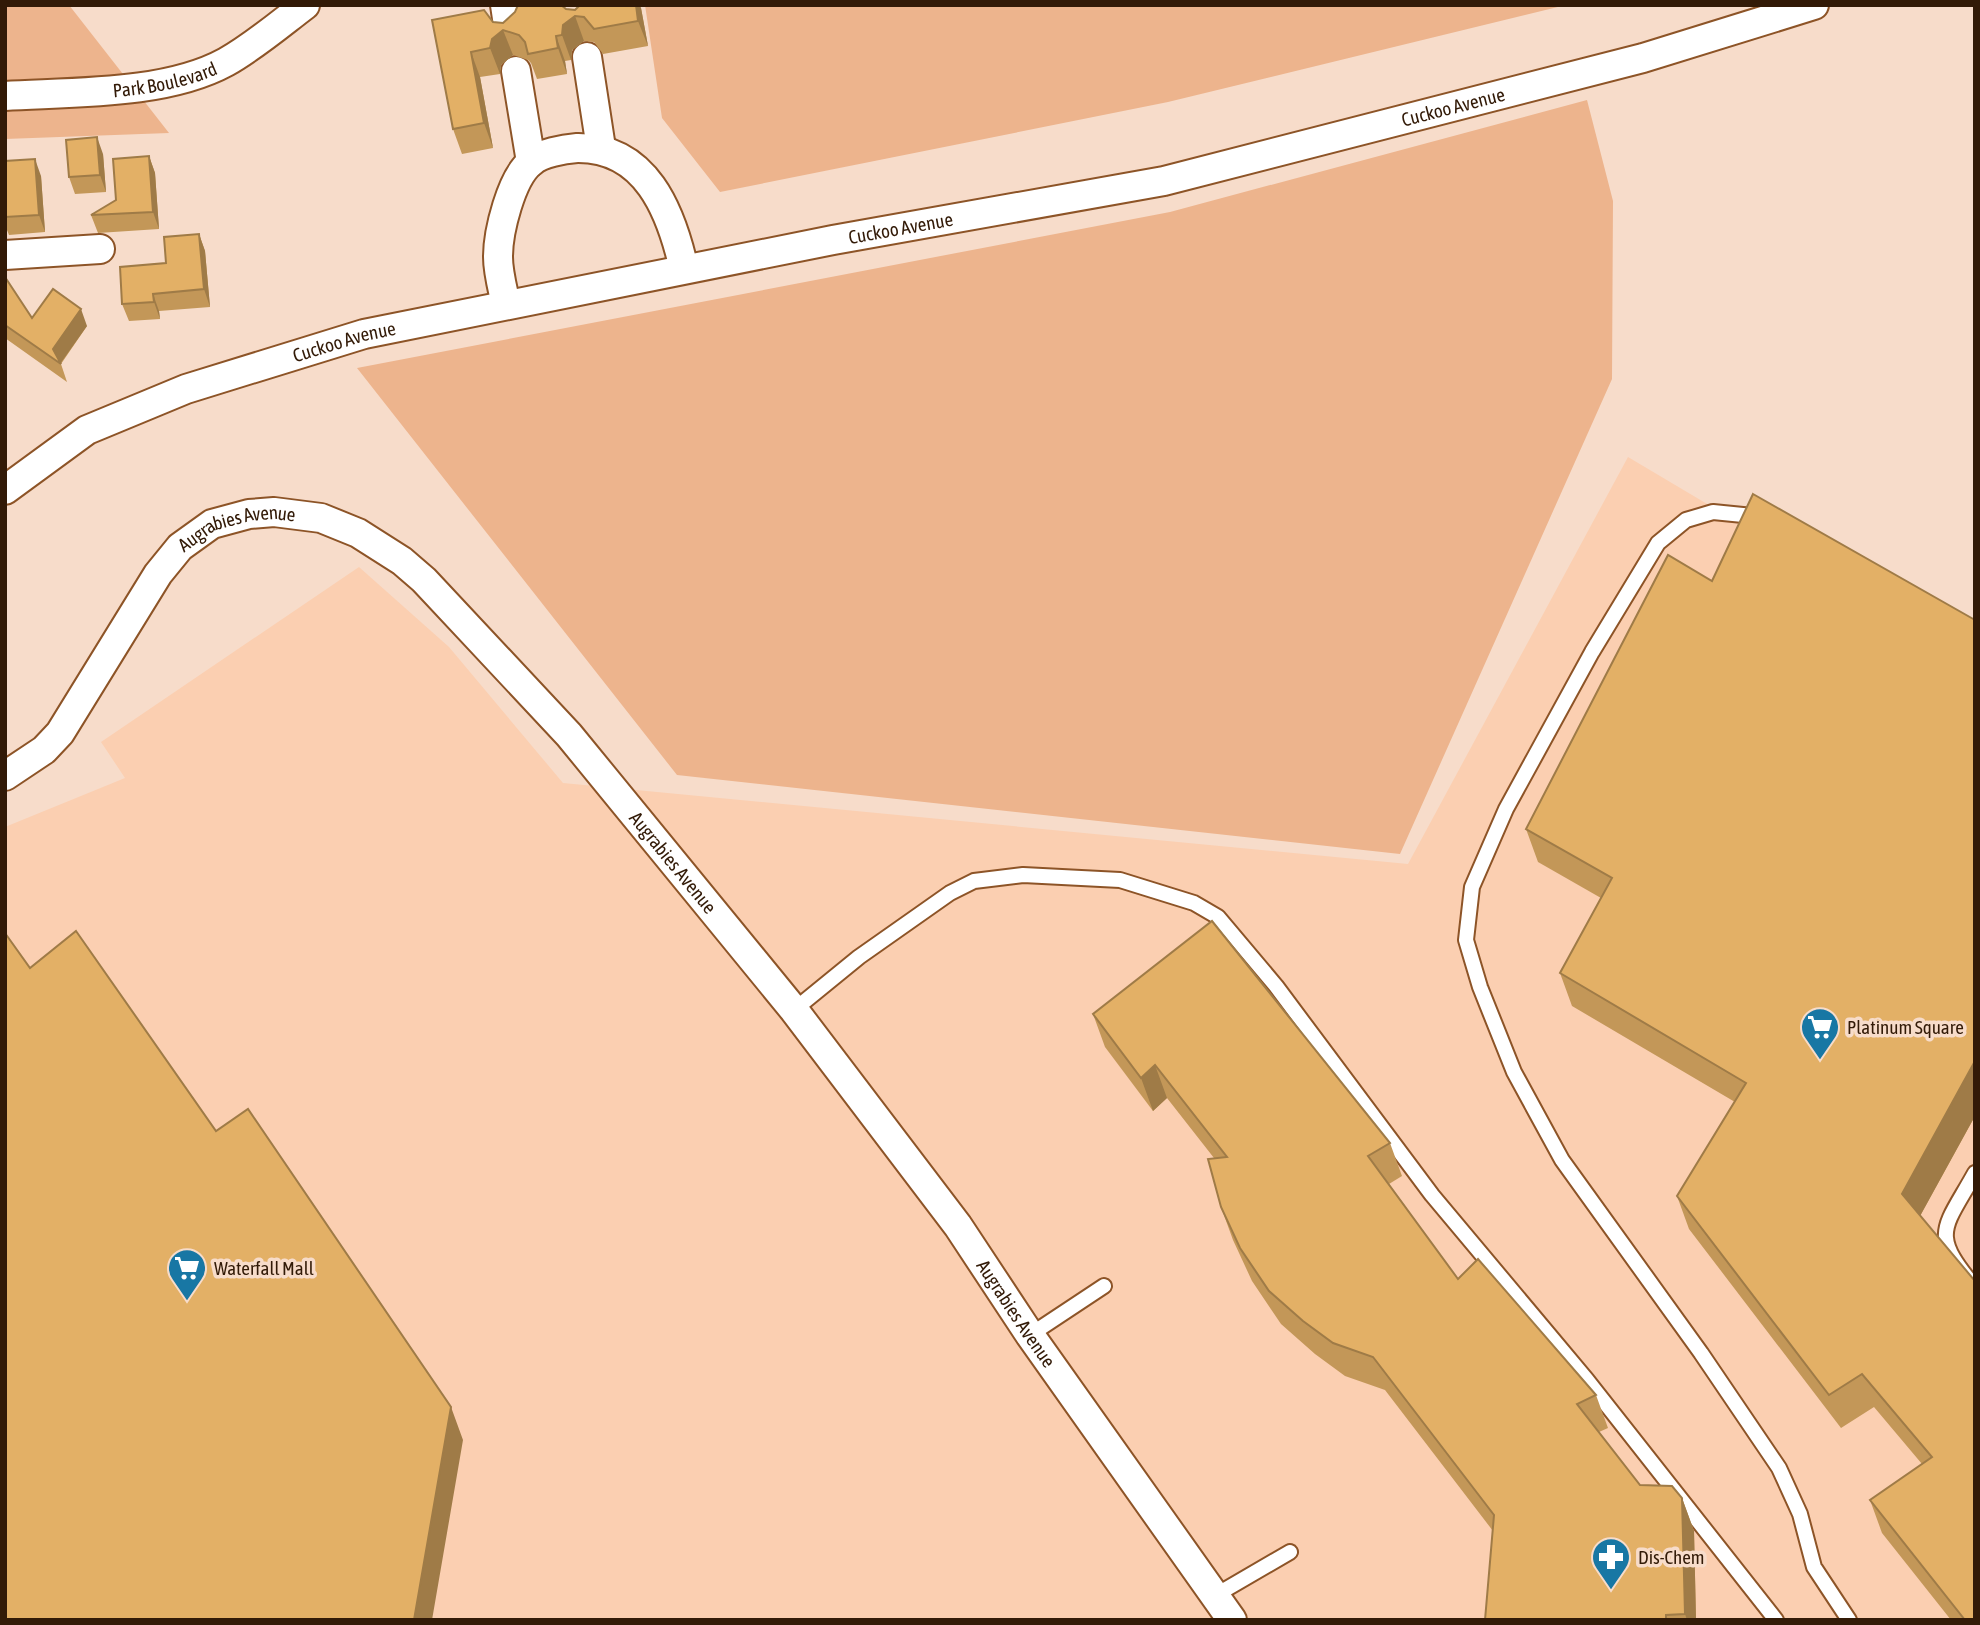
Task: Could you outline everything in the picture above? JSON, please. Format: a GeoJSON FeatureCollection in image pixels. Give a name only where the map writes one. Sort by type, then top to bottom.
{"type":"FeatureCollection","features":[{"type":"Feature","properties":{"kind":"street","name":"Park Boulevard"},"geometry":{"type":"LineString","coordinates":[[5,96],[153,85],[194,75],[226,62],[304,5]]}},
{"type":"Feature","properties":{"kind":"street","name":"Cuckoo Avenue"},"geometry":{"type":"LineString","coordinates":[[5,490],[87,430],[186,389],[364,334],[684,269],[1164,181],[1643,58],[1814,5]]}},
{"type":"Feature","properties":{"kind":"street"},"geometry":{"type":"LineString","coordinates":[[587,57],[601,148]]}},
{"type":"Feature","properties":{"kind":"street"},"geometry":{"type":"LineString","coordinates":[[516,71],[531,162]]}},
{"type":"Feature","properties":{"kind":"street"},"geometry":{"type":"LineString","coordinates":[[506,305],[498,257],[502,223],[513,189],[531,162],[566,149],[601,148],[629,164],[656,191],[675,232],[684,269]]}},
{"type":"Feature","properties":{"kind":"street"},"geometry":{"type":"LineString","coordinates":[[5,255],[100,249]]}},
{"type":"Feature","properties":{"kind":"street","name":"Augrabies Avenue"},"geometry":{"type":"LineString","coordinates":[[5,776],[44,750],[60,733],[158,574],[180,547],[212,524],[231,518],[274,512],[321,518],[382,547],[424,580],[569,735],[794,1010],[958,1226],[1030,1335],[1232,1620]]}},
{"type":"Feature","properties":{"kind":"lane"},"geometry":{"type":"LineString","coordinates":[[1779,524],[1768,518],[1713,512],[1686,520],[1658,543],[1592,652],[1506,809],[1472,887],[1466,940],[1480,988],[1514,1072],[1562,1160],[1701,1353],[1773,1459],[1800,1514],[1814,1567],[1849,1620]]}},
{"type":"Feature","properties":{"kind":"lane"},"geometry":{"type":"LineString","coordinates":[[794,1010],[859,957],[950,893],[974,881],[1023,875],[1120,880],[1194,903],[1218,917],[1253,956],[1432,1195],[1587,1380],[1776,1620]]}},
{"type":"Feature","properties":{"kind":"lane"},"geometry":{"type":"LineString","coordinates":[[1975,1173],[1947,1223],[1944,1241],[1954,1263],[1975,1287]]}},
{"type":"Feature","properties":{"kind":"lane"},"geometry":{"type":"LineString","coordinates":[[1030,1335],[1104,1286]]}},
{"type":"Feature","properties":{"kind":"lane"},"geometry":{"type":"LineString","coordinates":[[1216,1595],[1290,1552]]}},
{"type":"Feature","properties":{"kind":"shaded area"},"geometry":{"type":"Polygon","coordinates":[[[5,5],[69,5],[169,133],[5,139],[5,5]]]}},
{"type":"Feature","properties":{"kind":"shaded area"},"geometry":{"type":"Polygon","coordinates":[[[645,5],[1566,5],[1168,102],[720,192],[662,118],[645,5]]]}},
{"type":"Feature","properties":{"kind":"shaded area"},"geometry":{"type":"Polygon","coordinates":[[[1587,100],[1613,201],[1612,379],[1400,854],[677,775],[357,368],[1170,212],[1587,100]]]}},
{"type":"Feature","properties":{"kind":"shaded area"},"geometry":{"type":"Polygon","coordinates":[[[1628,457],[1975,663],[1975,1620],[5,1620],[5,827],[125,778],[101,742],[359,567],[449,647],[563,783],[1408,864],[1628,457]]]}},
{"type":"Feature","properties":{"kind":"building"},"geometry":{"type":"Polygon","coordinates":[[[518,5],[561,5],[575,10],[580,5],[636,5],[638,21],[594,29],[584,17],[575,16],[563,25],[562,35],[556,36],[558,48],[528,54],[525,42],[519,35],[503,30],[492,39],[490,48],[471,52],[484,123],[453,129],[432,20],[484,10],[493,22],[503,23],[515,12],[518,5]]]}},
{"type":"Feature","properties":{"kind":"building"},"geometry":{"type":"Polygon","coordinates":[[[97,137],[100,175],[69,177],[66,140],[97,137]]]}},
{"type":"Feature","properties":{"kind":"building"},"geometry":{"type":"Polygon","coordinates":[[[149,156],[153,212],[91,215],[116,200],[113,159],[149,156]]]}},
{"type":"Feature","properties":{"kind":"building"},"geometry":{"type":"Polygon","coordinates":[[[35,159],[39,215],[5,217],[5,161],[35,159]]]}},
{"type":"Feature","properties":{"kind":"building"},"geometry":{"type":"Polygon","coordinates":[[[199,234],[204,289],[153,294],[154,302],[122,304],[120,267],[166,263],[164,237],[199,234]]]}},
{"type":"Feature","properties":{"kind":"building"},"geometry":{"type":"Polygon","coordinates":[[[5,277],[32,318],[53,289],[81,309],[53,349],[61,364],[5,325],[5,277]]]}},
{"type":"Feature","properties":{"kind":"building","name":"Platinum Square"},"geometry":{"type":"Polygon","coordinates":[[[1753,494],[1975,620],[1975,1061],[1902,1194],[1975,1281],[1975,1620],[1965,1620],[1870,1500],[1932,1457],[1862,1374],[1829,1395],[1677,1196],[1746,1083],[1560,973],[1612,878],[1526,829],[1668,555],[1712,581],[1753,494]]]}},
{"type":"Feature","properties":{"kind":"building"},"geometry":{"type":"Polygon","coordinates":[[[1212,921],[1390,1143],[1368,1156],[1458,1279],[1478,1259],[1596,1395],[1577,1404],[1640,1485],[1672,1486],[1682,1498],[1685,1614],[1666,1615],[1666,1620],[1485,1620],[1494,1515],[1373,1357],[1333,1343],[1269,1291],[1240,1248],[1221,1207],[1208,1159],[1227,1157],[1155,1065],[1141,1078],[1093,1014],[1212,921]]]}},
{"type":"Feature","properties":{"kind":"building","name":"Waterfall Mall"},"geometry":{"type":"Polygon","coordinates":[[[76,931],[216,1131],[248,1109],[451,1407],[414,1620],[5,1620],[5,933],[30,968],[76,931]]]}},
{"type":"Feature","properties":{"kind":"place","name":"Platinum Square"},"geometry":{"type":"Point","coordinates":[1820,1061]}},
{"type":"Feature","properties":{"kind":"place","name":"Waterfall Mall"},"geometry":{"type":"Point","coordinates":[187,1302]}},
{"type":"Feature","properties":{"kind":"place","name":"Dis-Chem"},"geometry":{"type":"Point","coordinates":[1611,1591]}}]}
